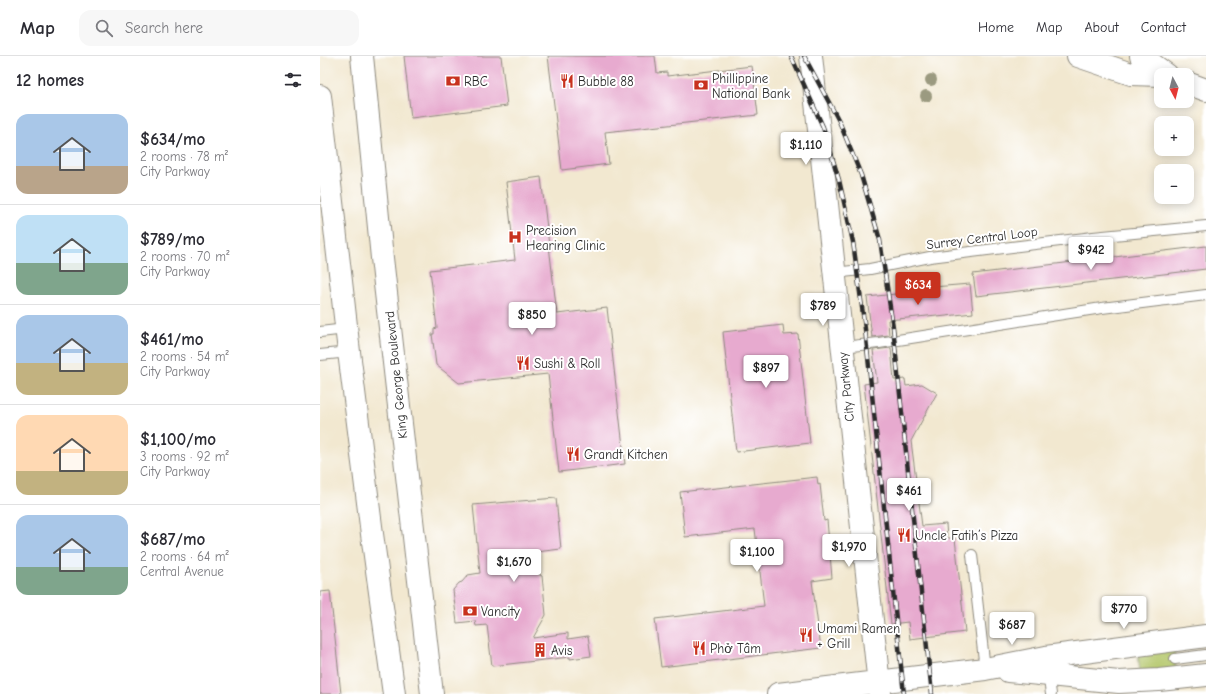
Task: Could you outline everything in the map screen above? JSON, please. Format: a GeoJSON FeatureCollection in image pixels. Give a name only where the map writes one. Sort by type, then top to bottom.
{"type":"FeatureCollection","features":[{"type":"Feature","properties":{"kind":"street","name":"King George Boulevard"},"geometry":{"type":"LineString","coordinates":[[362,56],[382,258],[432,694]]}},
{"type":"Feature","properties":{"kind":"street","name":"City Parkway"},"geometry":{"type":"LineString","coordinates":[[811,56],[879,688]]}},
{"type":"Feature","properties":{"kind":"street"},"geometry":{"type":"LineString","coordinates":[[1078,56],[1131,74],[1154,75]]}},
{"type":"Feature","properties":{"kind":"street"},"geometry":{"type":"LineString","coordinates":[[1141,56],[1157,68]]}},
{"type":"Feature","properties":{"kind":"street"},"geometry":{"type":"LineString","coordinates":[[1194,86],[1206,90]]}},
{"type":"Feature","properties":{"kind":"street"},"geometry":{"type":"LineString","coordinates":[[321,108],[324,166],[331,227],[346,329],[394,694]]}},
{"type":"Feature","properties":{"kind":"street"},"geometry":{"type":"LineString","coordinates":[[1049,676],[1206,636]]}},
{"type":"Feature","properties":{"kind":"street"},"geometry":{"type":"LineString","coordinates":[[778,694],[879,688],[985,669],[1106,681],[1135,682],[1206,674]]}},
{"type":"Feature","properties":{"kind":"lane","name":"Surrey Central Loop"},"geometry":{"type":"LineString","coordinates":[[834,273],[870,269],[938,256],[1093,237],[1206,226]]}},
{"type":"Feature","properties":{"kind":"lane"},"geometry":{"type":"LineString","coordinates":[[842,346],[879,343],[1102,308],[1206,295]]}},
{"type":"Feature","properties":{"kind":"lane"},"geometry":{"type":"LineString","coordinates":[[320,332],[346,329]]}},
{"type":"Feature","properties":{"kind":"lane"},"geometry":{"type":"LineString","coordinates":[[320,355],[349,352]]}},
{"type":"Feature","properties":{"kind":"lane"},"geometry":{"type":"LineString","coordinates":[[972,555],[985,669]]}},
{"type":"Feature","properties":{"kind":"lane"},"geometry":{"type":"LineString","coordinates":[[1175,659],[1206,655]]}},
{"type":"Feature","properties":{"kind":"green space"},"geometry":{"type":"Polygon","coordinates":[[[1174,648],[1176,669],[1140,674],[1138,652],[1174,648]]]}},
{"type":"Feature","properties":{"kind":"building"},"geometry":{"type":"Polygon","coordinates":[[[404,56],[501,56],[507,106],[411,118],[404,56]]]}},
{"type":"Feature","properties":{"kind":"building"},"geometry":{"type":"Polygon","coordinates":[[[548,56],[655,56],[657,73],[667,72],[667,76],[752,66],[758,115],[605,132],[609,164],[562,170],[548,56]]]}},
{"type":"Feature","properties":{"kind":"building"},"geometry":{"type":"Polygon","coordinates":[[[541,177],[557,314],[607,308],[625,464],[559,472],[548,374],[459,383],[436,365],[432,334],[434,334],[434,329],[437,328],[430,270],[515,260],[506,182],[541,177]]]}},
{"type":"Feature","properties":{"kind":"building"},"geometry":{"type":"Polygon","coordinates":[[[1206,246],[1206,269],[976,296],[973,274],[1206,246]]]}},
{"type":"Feature","properties":{"kind":"building"},"geometry":{"type":"Polygon","coordinates":[[[970,284],[973,313],[888,320],[889,335],[872,337],[867,297],[934,290],[933,287],[970,284]]]}},
{"type":"Feature","properties":{"kind":"building"},"geometry":{"type":"Polygon","coordinates":[[[783,325],[784,335],[798,334],[810,443],[736,452],[723,332],[783,325]]]}},
{"type":"Feature","properties":{"kind":"building"},"geometry":{"type":"Polygon","coordinates":[[[891,348],[894,380],[905,379],[906,386],[922,384],[937,393],[911,441],[922,526],[946,524],[947,538],[955,538],[965,632],[910,639],[908,622],[891,624],[864,384],[877,382],[873,350],[891,348]]]}},
{"type":"Feature","properties":{"kind":"building"},"geometry":{"type":"Polygon","coordinates":[[[817,477],[818,485],[820,484],[824,521],[827,520],[832,578],[812,581],[821,648],[661,667],[655,619],[764,606],[755,529],[685,537],[680,492],[817,477]]]}},
{"type":"Feature","properties":{"kind":"building"},"geometry":{"type":"Polygon","coordinates":[[[556,498],[561,549],[503,556],[542,576],[546,615],[533,638],[568,633],[568,639],[588,636],[591,656],[492,666],[487,625],[476,626],[475,621],[457,623],[453,590],[468,575],[480,573],[473,505],[556,498]]]}},
{"type":"Feature","properties":{"kind":"building"},"geometry":{"type":"Polygon","coordinates":[[[330,591],[341,694],[320,694],[320,592],[330,591]]]}},
{"type":"Feature","properties":{"kind":"railway"},"geometry":{"type":"LineString","coordinates":[[791,56],[823,127],[839,180],[853,242],[865,329],[904,694]]}},
{"type":"Feature","properties":{"kind":"railway"},"geometry":{"type":"LineString","coordinates":[[804,56],[839,121],[861,175],[880,240],[893,327],[932,694]]}},
{"type":"Feature","properties":{"kind":"place","name":"RBC"},"geometry":{"type":"Point","coordinates":[453,81]}},
{"type":"Feature","properties":{"kind":"place","name":"Bubble 88"},"geometry":{"type":"Point","coordinates":[567,81]}},
{"type":"Feature","properties":{"kind":"place","name":"Phillippine National Bank"},"geometry":{"type":"Point","coordinates":[701,85]}},
{"type":"Feature","properties":{"kind":"place","name":"Precision Hearing Clinic"},"geometry":{"type":"Point","coordinates":[515,237]}},
{"type":"Feature","properties":{"kind":"place","name":"Sushi & Roll"},"geometry":{"type":"Point","coordinates":[523,363]}},
{"type":"Feature","properties":{"kind":"place","name":"Grandt Kitchen"},"geometry":{"type":"Point","coordinates":[573,454]}},
{"type":"Feature","properties":{"kind":"place","name":"Uncle Fatih’s Pizza"},"geometry":{"type":"Point","coordinates":[904,535]}},
{"type":"Feature","properties":{"kind":"place","name":"Vancity"},"geometry":{"type":"Point","coordinates":[470,611]}},
{"type":"Feature","properties":{"kind":"place","name":"Umami Ramen + Grill"},"geometry":{"type":"Point","coordinates":[806,635]}},
{"type":"Feature","properties":{"kind":"place","name":"Phở Tâm"},"geometry":{"type":"Point","coordinates":[699,648]}},
{"type":"Feature","properties":{"kind":"place","name":"Avis"},"geometry":{"type":"Point","coordinates":[540,650]}}]}
